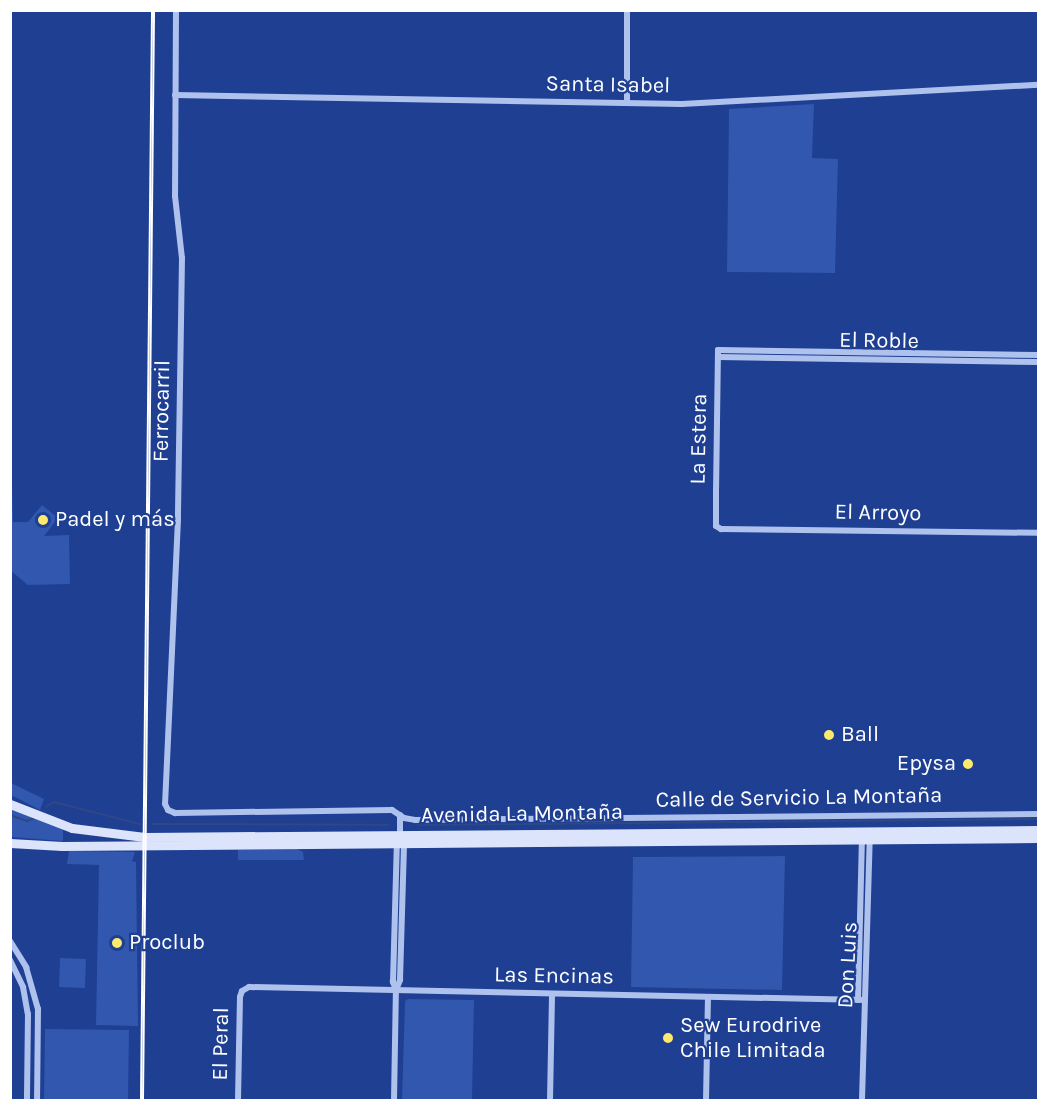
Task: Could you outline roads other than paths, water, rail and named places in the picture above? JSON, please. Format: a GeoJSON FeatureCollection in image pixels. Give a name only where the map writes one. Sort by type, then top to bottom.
{"type":"FeatureCollection","features":[{"type":"Feature","properties":{"kind":"main road","name":"Avenida La Montaña"},"geometry":{"type":"LineString","coordinates":[[10,804],[72,828],[144,837],[400,840]]}},
{"type":"Feature","properties":{"kind":"main road"},"geometry":{"type":"LineString","coordinates":[[70,846],[72,828]]}},
{"type":"Feature","properties":{"kind":"main road","name":"Avenida La Montaña"},"geometry":{"type":"LineString","coordinates":[[915,835],[1038,830]]}},
{"type":"Feature","properties":{"kind":"main road","name":"Avenida La Montaña"},"geometry":{"type":"LineString","coordinates":[[10,843],[70,846],[866,835],[1038,838]]}},
{"type":"Feature","properties":{"kind":"street","name":"Ferrocarril"},"geometry":{"type":"LineString","coordinates":[[168,810],[165,804],[178,519],[182,258],[175,196],[176,10]]}},
{"type":"Feature","properties":{"kind":"street"},"geometry":{"type":"LineString","coordinates":[[627,10],[627,103]]}},
{"type":"Feature","properties":{"kind":"street","name":"Santa Isabel"},"geometry":{"type":"LineString","coordinates":[[175,95],[705,103],[1038,85]]}},
{"type":"Feature","properties":{"kind":"street","name":"El Roble"},"geometry":{"type":"LineString","coordinates":[[718,353],[1017,358],[1038,355]]}},
{"type":"Feature","properties":{"kind":"street","name":"La Estera"},"geometry":{"type":"LineString","coordinates":[[717,528],[718,353]]}},
{"type":"Feature","properties":{"kind":"street","name":"El Roble"},"geometry":{"type":"LineString","coordinates":[[1017,358],[1038,362]]}},
{"type":"Feature","properties":{"kind":"street","name":"El Arroyo"},"geometry":{"type":"LineString","coordinates":[[717,528],[1038,533]]}},
{"type":"Feature","properties":{"kind":"street","name":"Calle de Servicio La Montaña"},"geometry":{"type":"LineString","coordinates":[[168,810],[176,813],[392,810],[415,820],[1038,814]]}},
{"type":"Feature","properties":{"kind":"street"},"geometry":{"type":"LineString","coordinates":[[394,1101],[396,990],[393,982],[400,815]]}},
{"type":"Feature","properties":{"kind":"street","name":"Don Luis"},"geometry":{"type":"LineString","coordinates":[[862,1101],[861,1000],[866,835]]}},
{"type":"Feature","properties":{"kind":"street"},"geometry":{"type":"LineString","coordinates":[[10,942],[26,967],[38,1009],[37,1101]]}},
{"type":"Feature","properties":{"kind":"street"},"geometry":{"type":"LineString","coordinates":[[10,960],[23,987],[28,1014],[27,1101]]}},
{"type":"Feature","properties":{"kind":"street","name":"Las Encinas"},"geometry":{"type":"LineString","coordinates":[[244,989],[249,987],[861,1000]]}},
{"type":"Feature","properties":{"kind":"street","name":"El Peral"},"geometry":{"type":"LineString","coordinates":[[238,1101],[240,997],[244,989]]}},
{"type":"Feature","properties":{"kind":"street"},"geometry":{"type":"LineString","coordinates":[[550,1101],[552,994]]}},
{"type":"Feature","properties":{"kind":"street"},"geometry":{"type":"LineString","coordinates":[[706,1101],[708,997]]}},
{"type":"Feature","properties":{"kind":"waterway"},"geometry":{"type":"LineString","coordinates":[[46,807],[54,802],[140,824]]}},
{"type":"Feature","properties":{"kind":"waterway"},"geometry":{"type":"LineString","coordinates":[[10,815],[27,821],[35,818]]}},
{"type":"Feature","properties":{"kind":"waterway"},"geometry":{"type":"LineString","coordinates":[[418,825],[1038,819]]}},
{"type":"Feature","properties":{"kind":"waterway"},"geometry":{"type":"LineString","coordinates":[[153,824],[388,825]]}},
{"type":"Feature","properties":{"kind":"railway"},"geometry":{"type":"LineString","coordinates":[[142,1100],[153,10]]}},
{"type":"Feature","properties":{"kind":"place","name":"Padel y más"},"geometry":{"type":"Point","coordinates":[43,520]}},
{"type":"Feature","properties":{"kind":"place","name":"Ball"},"geometry":{"type":"Point","coordinates":[829,735]}},
{"type":"Feature","properties":{"kind":"place","name":"Epysa"},"geometry":{"type":"Point","coordinates":[968,764]}},
{"type":"Feature","properties":{"kind":"place","name":"Proclub"},"geometry":{"type":"Point","coordinates":[117,943]}},
{"type":"Feature","properties":{"kind":"place","name":"Sew Eurodrive Chile Limitada"},"geometry":{"type":"Point","coordinates":[668,1038]}}]}
